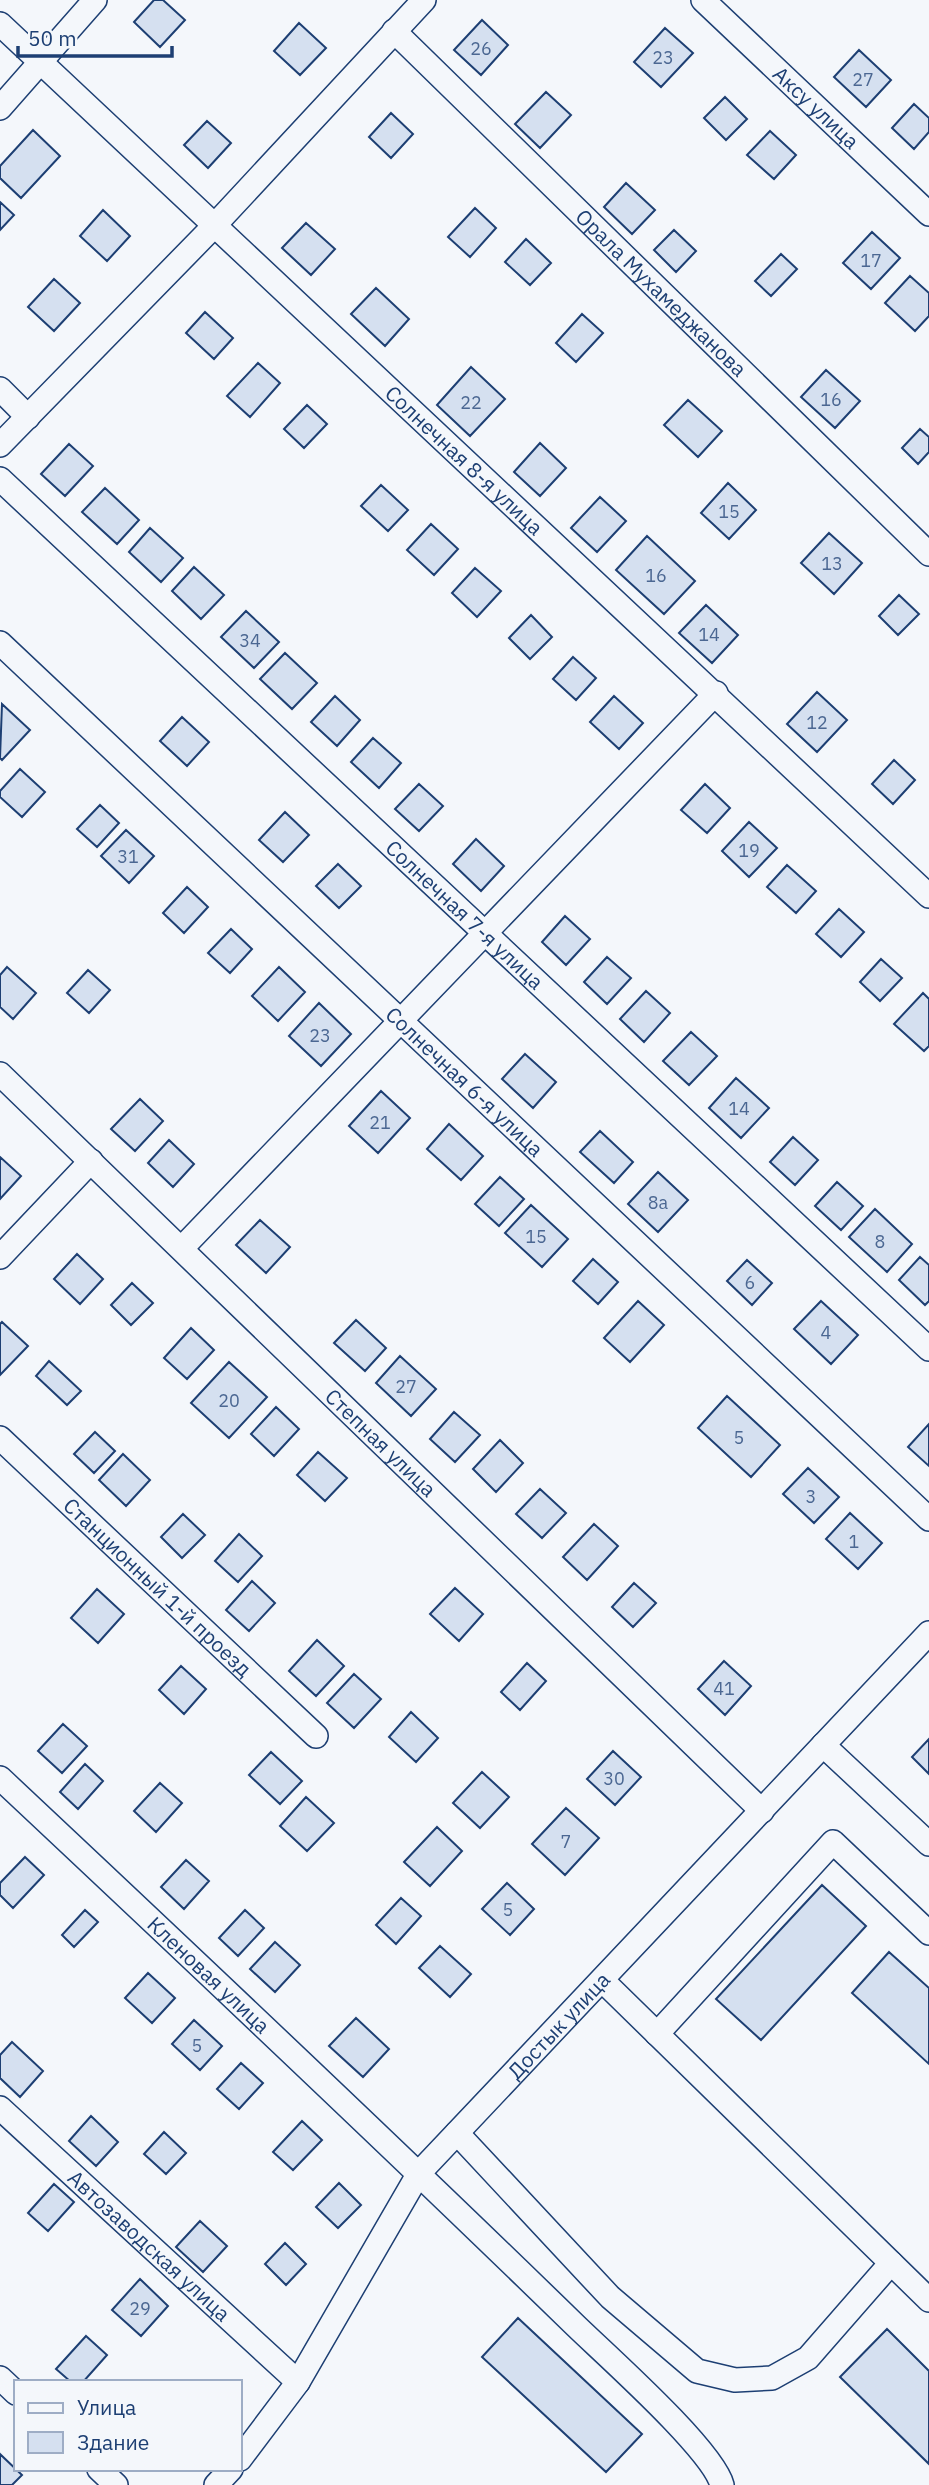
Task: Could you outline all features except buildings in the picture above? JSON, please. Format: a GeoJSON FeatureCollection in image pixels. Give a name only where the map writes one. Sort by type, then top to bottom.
{"type":"FeatureCollection","features":[{"type":"Feature","properties":{"kind":"street"},"geometry":{"type":"LineString","coordinates":[[0,108],[95,0]]}},
{"type":"Feature","properties":{"kind":"street"},"geometry":{"type":"LineString","coordinates":[[0,445],[213,227],[424,0]]}},
{"type":"Feature","properties":{"kind":"street","name":"Аксу улица"},"geometry":{"type":"LineString","coordinates":[[703,0],[929,214]]}},
{"type":"Feature","properties":{"kind":"street","name":"Солнечная 8-я улица"},"geometry":{"type":"LineString","coordinates":[[0,24],[213,227],[716,693],[929,896]]}},
{"type":"Feature","properties":{"kind":"street","name":"Орала Мухамеджанова"},"geometry":{"type":"LineString","coordinates":[[394,31],[929,554]]}},
{"type":"Feature","properties":{"kind":"street"},"geometry":{"type":"LineString","coordinates":[[0,389],[28,416]]}},
{"type":"Feature","properties":{"kind":"street","name":"Солнечная 7-я улица"},"geometry":{"type":"LineString","coordinates":[[0,479],[929,1349]]}},
{"type":"Feature","properties":{"kind":"street","name":"Солнечная 6-я улица"},"geometry":{"type":"LineString","coordinates":[[0,643],[929,1519]]}},
{"type":"Feature","properties":{"kind":"street"},"geometry":{"type":"LineString","coordinates":[[182,1248],[716,693]]}},
{"type":"Feature","properties":{"kind":"street","name":"Степная улица"},"geometry":{"type":"LineString","coordinates":[[0,1074],[762,1811]]}},
{"type":"Feature","properties":{"kind":"street"},"geometry":{"type":"LineString","coordinates":[[0,1257],[91,1161]]}},
{"type":"Feature","properties":{"kind":"street","name":"Станционный 1-й проезд"},"geometry":{"type":"LineString","coordinates":[[0,1438],[316,1736]]}},
{"type":"Feature","properties":{"kind":"street","name":"Достык улица"},"geometry":{"type":"LineString","coordinates":[[242,2456],[298,2382],[419,2173],[929,1633]]}},
{"type":"Feature","properties":{"kind":"street"},"geometry":{"type":"LineString","coordinates":[[822,1745],[929,1844]]}},
{"type":"Feature","properties":{"kind":"street","name":"Кленовая улица"},"geometry":{"type":"LineString","coordinates":[[0,1777],[419,2173],[676,2424],[719,2474],[722,2485]]}},
{"type":"Feature","properties":{"kind":"street"},"geometry":{"type":"LineString","coordinates":[[657,2034],[833,1842],[929,1933]]}},
{"type":"Feature","properties":{"kind":"street"},"geometry":{"type":"LineString","coordinates":[[602,1980],[929,2300]]}},
{"type":"Feature","properties":{"kind":"street","name":"Автозаводская улица"},"geometry":{"type":"LineString","coordinates":[[0,2108],[298,2382]]}},
{"type":"Feature","properties":{"kind":"street"},"geometry":{"type":"LineString","coordinates":[[457,2133],[610,2297],[697,2371],[736,2380],[772,2378],[808,2358],[891,2263]]}},
{"type":"Feature","properties":{"kind":"street"},"geometry":{"type":"LineString","coordinates":[[0,2378],[14,2391]]}},
{"type":"Feature","properties":{"kind":"street"},"geometry":{"type":"LineString","coordinates":[[101,2471],[116,2485]]}},
{"type":"Feature","properties":{"kind":"street"},"geometry":{"type":"LineString","coordinates":[[216,2485],[229,2471]]}}]}
